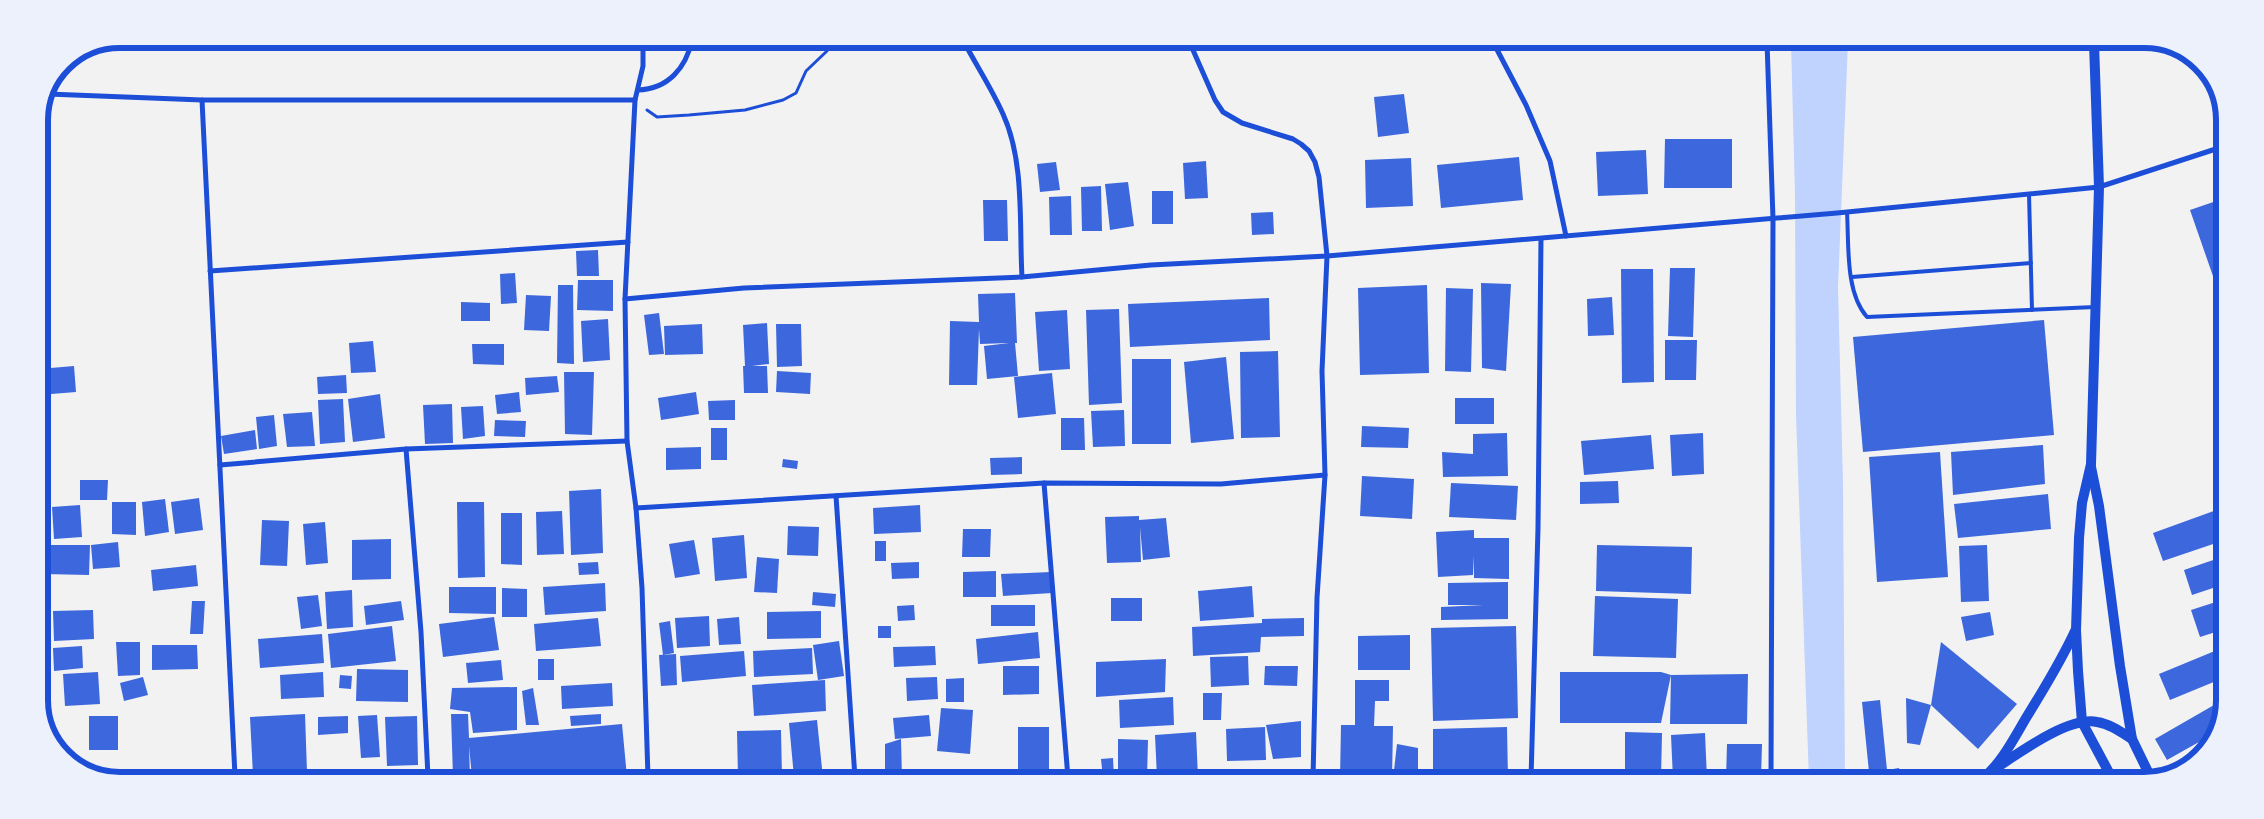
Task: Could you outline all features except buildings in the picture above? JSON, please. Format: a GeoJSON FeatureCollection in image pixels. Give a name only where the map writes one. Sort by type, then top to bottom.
{"type":"FeatureCollection","features":[{"type":"Feature","properties":{"kind":"main road"},"geometry":{"type":"LineString","coordinates":[[2094,48],[2099,187],[2096,307],[2091,464],[2084,496],[2079,538],[2076,630],[2082,722],[2109,772]]}},
{"type":"Feature","properties":{"kind":"main road"},"geometry":{"type":"LineString","coordinates":[[2091,464],[2099,506],[2121,674],[2132,739],[2148,771]]}},
{"type":"Feature","properties":{"kind":"main road"},"geometry":{"type":"LineString","coordinates":[[1993,770],[2052,675],[2076,630]]}},
{"type":"Feature","properties":{"kind":"main road"},"geometry":{"type":"LineString","coordinates":[[1991,772],[2046,738],[2082,722],[2098,722],[2108,725],[2132,739]]}},
{"type":"Feature","properties":{"kind":"street"},"geometry":{"type":"LineString","coordinates":[[643,48],[642,66],[635,100],[628,242],[626,299],[627,441],[636,508],[642,588],[648,772]]}},
{"type":"Feature","properties":{"kind":"street"},"geometry":{"type":"LineString","coordinates":[[638,90],[649,90],[668,82],[680,70],[690,48]]}},
{"type":"Feature","properties":{"kind":"street"},"geometry":{"type":"LineString","coordinates":[[967,48],[1004,114],[1011,137],[1017,163],[1022,277]]}},
{"type":"Feature","properties":{"kind":"street"},"geometry":{"type":"LineString","coordinates":[[1192,48],[1215,100],[1226,115],[1242,123],[1293,139],[1309,151],[1319,177],[1327,256],[1322,370],[1325,475],[1317,598],[1313,772]]}},
{"type":"Feature","properties":{"kind":"street"},"geometry":{"type":"LineString","coordinates":[[1496,48],[1526,105],[1550,161],[1566,236]]}},
{"type":"Feature","properties":{"kind":"street"},"geometry":{"type":"LineString","coordinates":[[1767,48],[1773,218],[1771,772]]}},
{"type":"Feature","properties":{"kind":"street"},"geometry":{"type":"LineString","coordinates":[[52,94],[202,100],[635,100]]}},
{"type":"Feature","properties":{"kind":"street"},"geometry":{"type":"LineString","coordinates":[[202,100],[235,772]]}},
{"type":"Feature","properties":{"kind":"street"},"geometry":{"type":"LineString","coordinates":[[626,299],[744,288],[1022,277],[1151,265],[1327,256],[1837,214],[2099,187],[2216,149]]}},
{"type":"Feature","properties":{"kind":"street"},"geometry":{"type":"LineString","coordinates":[[1531,772],[1538,528],[1540,239]]}},
{"type":"Feature","properties":{"kind":"street"},"geometry":{"type":"LineString","coordinates":[[210,271],[628,242]]}},
{"type":"Feature","properties":{"kind":"street"},"geometry":{"type":"LineString","coordinates":[[220,465],[406,449],[627,441]]}},
{"type":"Feature","properties":{"kind":"street"},"geometry":{"type":"LineString","coordinates":[[406,449],[421,632],[428,772]]}},
{"type":"Feature","properties":{"kind":"street"},"geometry":{"type":"LineString","coordinates":[[636,508],[1044,483],[1220,484],[1325,475]]}},
{"type":"Feature","properties":{"kind":"street"},"geometry":{"type":"LineString","coordinates":[[1044,483],[1068,772]]}},
{"type":"Feature","properties":{"kind":"street"},"geometry":{"type":"LineString","coordinates":[[836,496],[855,772]]}},
{"type":"Feature","properties":{"kind":"lane"},"geometry":{"type":"LineString","coordinates":[[2030,194],[2032,310]]}},
{"type":"Feature","properties":{"kind":"lane"},"geometry":{"type":"LineString","coordinates":[[1847,212],[1852,290],[1858,307],[1867,317],[2096,307]]}},
{"type":"Feature","properties":{"kind":"lane"},"geometry":{"type":"LineString","coordinates":[[1852,278],[2031,263]]}},
{"type":"Feature","properties":{"kind":"path"},"geometry":{"type":"LineString","coordinates":[[635,100],[657,117],[744,110],[764,105],[783,100],[796,93],[806,71],[826,51]]}},
{"type":"Feature","properties":{"kind":"water"},"geometry":{"type":"Polygon","coordinates":[[[1791,48],[1848,48],[1838,287],[1843,483],[1845,772],[1809,772],[1796,415],[1795,195],[1791,48]]]}}]}
